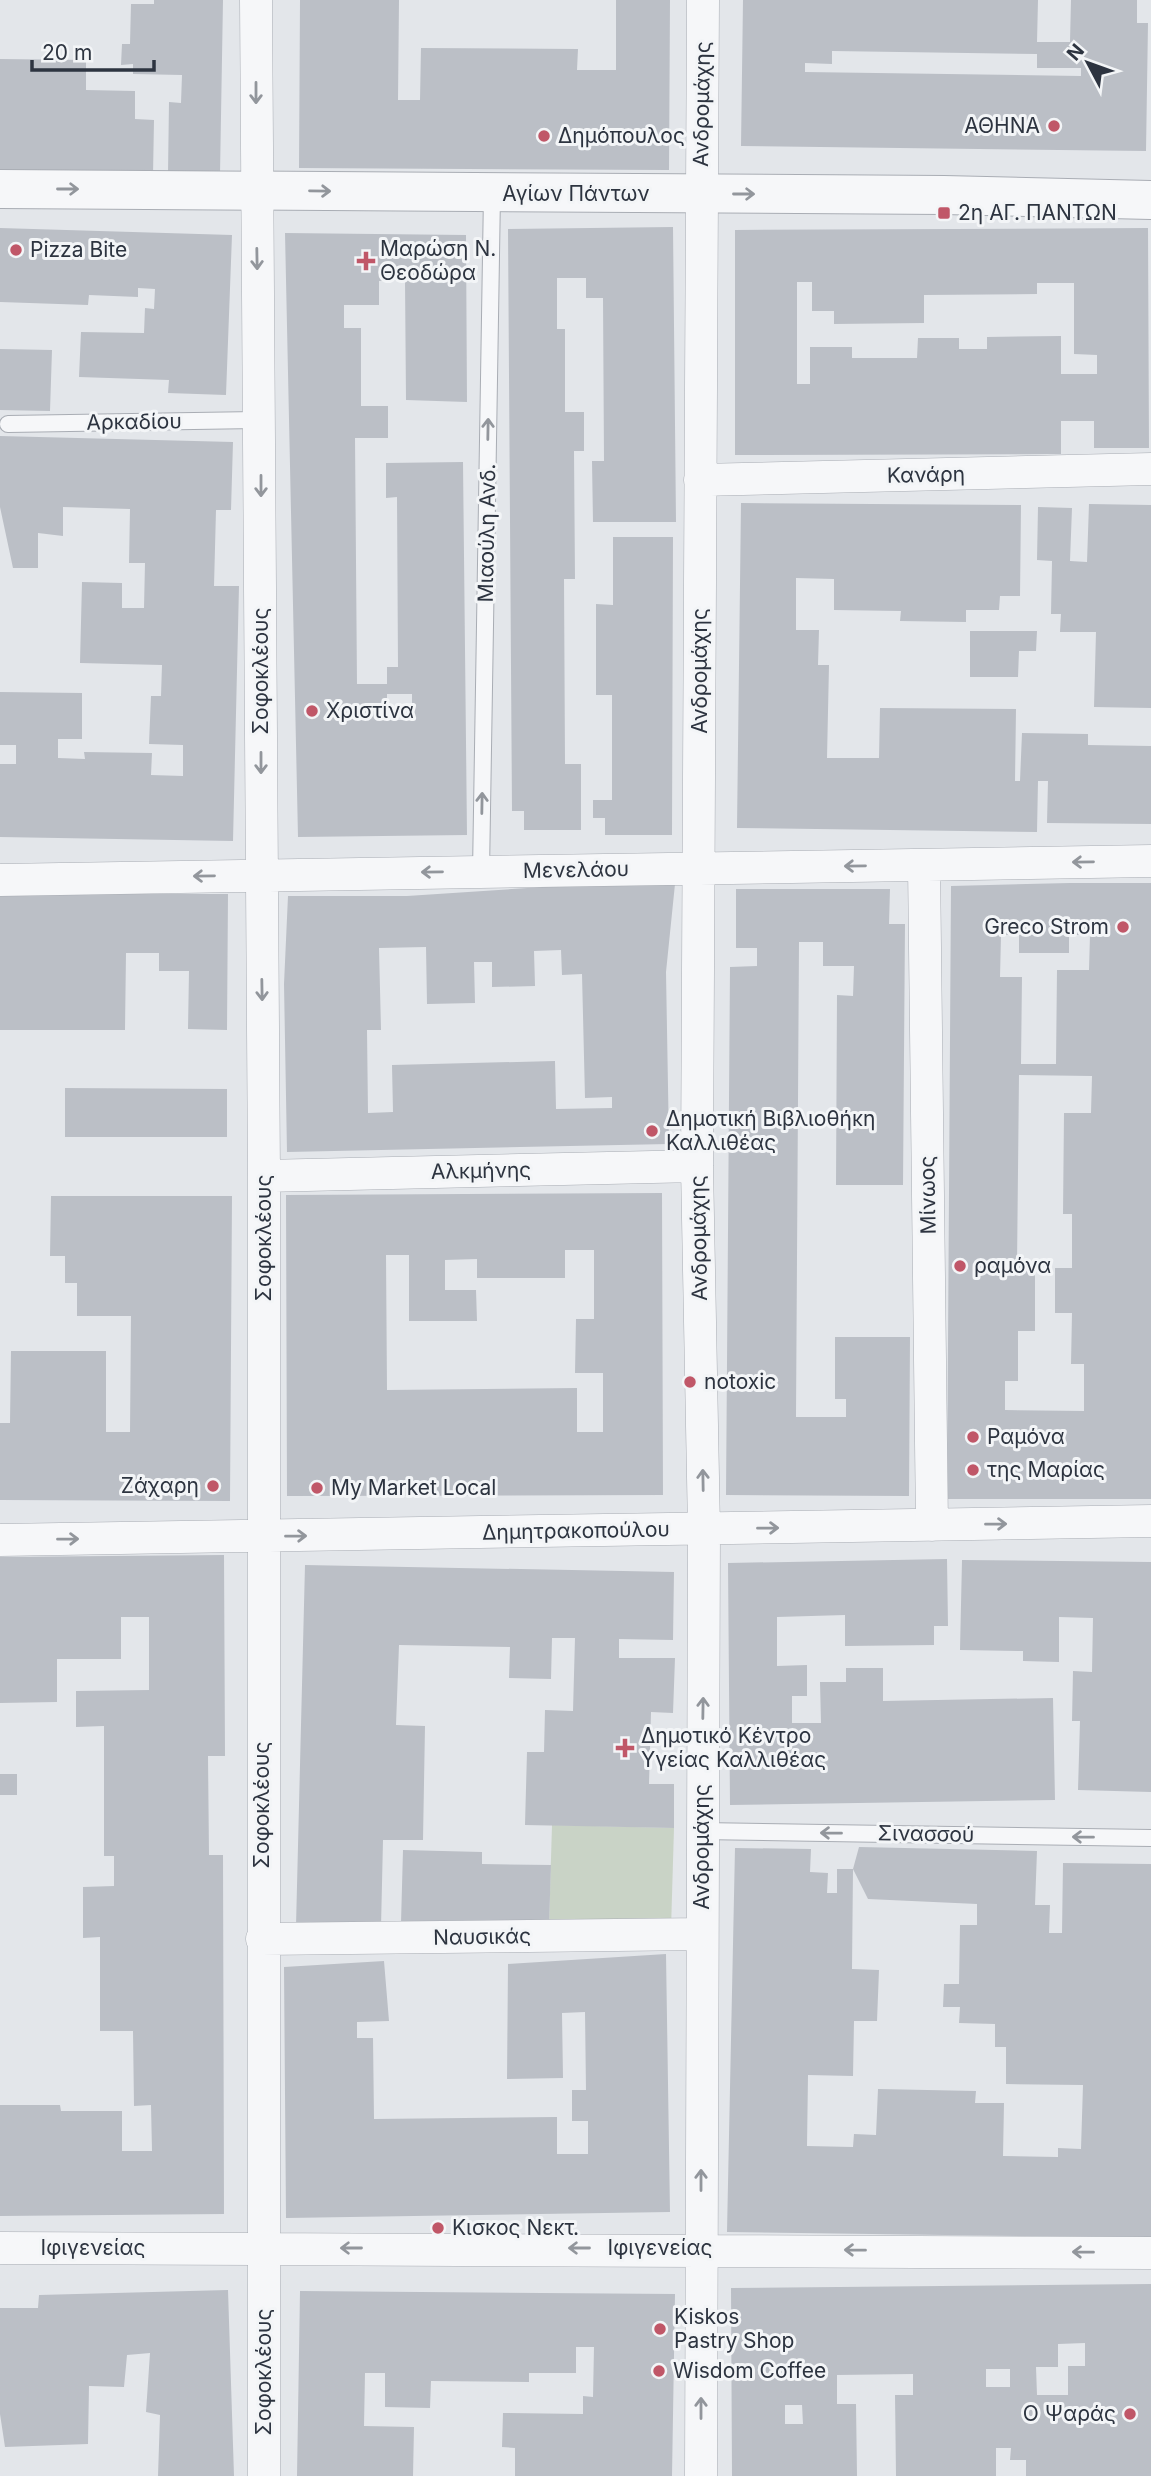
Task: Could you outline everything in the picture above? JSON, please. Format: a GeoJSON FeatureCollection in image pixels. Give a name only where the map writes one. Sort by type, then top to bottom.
{"type":"FeatureCollection","features":[{"type":"Feature","properties":{"kind":"street","name":"Σοφοκλέους"},"geometry":{"type":"LineString","coordinates":[[256,0],[255,190],[261,420],[264,1176],[264,2476]]}},
{"type":"Feature","properties":{"kind":"street","name":"Ανδρομάχης"},"geometry":{"type":"LineString","coordinates":[[701,2476],[704,1529],[698,1166],[703,0]]}},
{"type":"Feature","properties":{"kind":"street","name":"Αγίων Πάντων"},"geometry":{"type":"LineString","coordinates":[[0,189],[1151,200]]}},
{"type":"Feature","properties":{"kind":"street","name":"Κανάρη"},"geometry":{"type":"LineString","coordinates":[[700,480],[1151,470]]}},
{"type":"Feature","properties":{"kind":"street","name":"Μενελάου"},"geometry":{"type":"LineString","coordinates":[[0,880],[1151,861]]}},
{"type":"Feature","properties":{"kind":"street","name":"Μίνωος"},"geometry":{"type":"LineString","coordinates":[[924,865],[932,1525]]}},
{"type":"Feature","properties":{"kind":"street","name":"Αλκμήνης"},"geometry":{"type":"LineString","coordinates":[[264,1176],[698,1166]]}},
{"type":"Feature","properties":{"kind":"street","name":"Δημητρακοπούλου"},"geometry":{"type":"LineString","coordinates":[[0,1540],[1151,1521]]}},
{"type":"Feature","properties":{"kind":"street","name":"Ναυσικάς"},"geometry":{"type":"LineString","coordinates":[[262,1939],[702,1934]]}},
{"type":"Feature","properties":{"kind":"street","name":"Ιφιγενείας"},"geometry":{"type":"LineString","coordinates":[[0,2248],[701,2248],[1151,2253]]}},
{"type":"Feature","properties":{"kind":"lane","name":"Μιαούλη Ανδ."},"geometry":{"type":"LineString","coordinates":[[481,872],[492,194]]}},
{"type":"Feature","properties":{"kind":"lane","name":"Αρκαδίου"},"geometry":{"type":"LineString","coordinates":[[8,424],[261,420]]}},
{"type":"Feature","properties":{"kind":"lane","name":"Σινασσού"},"geometry":{"type":"LineString","coordinates":[[701,1830],[1151,1838]]}},
{"type":"Feature","properties":{"kind":"shaded area"},"geometry":{"type":"Polygon","coordinates":[[[552,1825],[674,1828],[671,1929],[549,1926],[552,1825]]]}},
{"type":"Feature","properties":{"kind":"building"},"geometry":{"type":"Polygon","coordinates":[[[154,0],[223,0],[220,174],[168,173],[169,102],[181,103],[182,75],[133,74],[133,64],[121,65],[122,44],[130,44],[131,4],[154,4],[154,0]]]}},
{"type":"Feature","properties":{"kind":"building"},"geometry":{"type":"Polygon","coordinates":[[[300,0],[399,0],[398,100],[420,100],[421,48],[578,49],[577,70],[616,70],[616,0],[670,0],[669,170],[299,168],[300,0]]]}},
{"type":"Feature","properties":{"kind":"building"},"geometry":{"type":"Polygon","coordinates":[[[743,0],[1038,0],[1037,42],[1070,42],[1071,0],[1137,0],[1137,23],[1148,23],[1146,151],[741,146],[743,0]],[[832,51],[832,64],[805,63],[805,72],[1081,76],[1081,68],[1037,68],[1037,54],[832,51]]]}},
{"type":"Feature","properties":{"kind":"building"},"geometry":{"type":"Polygon","coordinates":[[[0,59],[86,60],[86,90],[135,91],[135,119],[154,120],[153,175],[0,172],[0,59]]]}},
{"type":"Feature","properties":{"kind":"building"},"geometry":{"type":"Polygon","coordinates":[[[673,227],[676,522],[593,522],[592,461],[604,461],[603,298],[586,298],[586,278],[557,278],[557,329],[565,329],[565,412],[584,412],[584,451],[574,451],[575,579],[564,579],[565,764],[581,764],[581,830],[524,830],[524,811],[512,811],[508,229],[673,227]]]}},
{"type":"Feature","properties":{"kind":"building"},"geometry":{"type":"Polygon","coordinates":[[[0,228],[232,235],[226,395],[168,393],[169,380],[79,377],[81,332],[144,333],[145,308],[154,309],[155,289],[138,288],[138,297],[89,295],[88,305],[0,302],[0,228]]]}},
{"type":"Feature","properties":{"kind":"building"},"geometry":{"type":"Polygon","coordinates":[[[1148,228],[1149,448],[1094,448],[1094,421],[1061,421],[1061,454],[735,455],[735,230],[1148,228]],[[797,282],[797,384],[810,384],[810,347],[852,347],[852,358],[917,358],[918,338],[959,338],[959,349],[987,349],[987,337],[1061,336],[1061,374],[1097,374],[1097,355],[1074,354],[1074,283],[1037,283],[1037,294],[924,295],[924,323],[834,324],[834,311],[812,311],[812,282],[797,282]]]}},
{"type":"Feature","properties":{"kind":"building"},"geometry":{"type":"Polygon","coordinates":[[[285,233],[466,235],[467,402],[406,400],[405,280],[379,281],[379,305],[344,305],[344,328],[361,328],[361,406],[388,406],[388,438],[355,438],[357,684],[387,684],[387,667],[398,667],[397,497],[386,498],[386,463],[463,462],[467,835],[298,837],[285,233]],[[387,694],[387,720],[412,720],[412,694],[387,694]]]}},
{"type":"Feature","properties":{"kind":"building"},"geometry":{"type":"Polygon","coordinates":[[[0,349],[52,350],[50,411],[0,410],[0,349]]]}},
{"type":"Feature","properties":{"kind":"building"},"geometry":{"type":"Polygon","coordinates":[[[0,436],[233,442],[231,510],[216,510],[214,586],[239,586],[233,841],[0,837],[0,764],[16,764],[16,745],[0,745],[0,692],[82,693],[82,739],[58,739],[58,758],[85,759],[84,752],[152,753],[151,775],[183,776],[183,745],[149,744],[151,696],[161,696],[162,665],[80,663],[82,582],[122,583],[122,608],[144,608],[145,563],[129,563],[130,509],[63,507],[63,536],[38,533],[38,568],[13,568],[0,507],[0,436]]]}},
{"type":"Feature","properties":{"kind":"building"},"geometry":{"type":"Polygon","coordinates":[[[741,503],[1021,505],[1020,596],[1000,596],[999,610],[966,610],[966,622],[900,621],[901,611],[834,610],[834,579],[796,578],[796,630],[819,630],[818,665],[829,665],[827,758],[879,758],[880,708],[1016,709],[1015,781],[1020,781],[1022,733],[1088,734],[1088,745],[1151,746],[1151,824],[1047,823],[1048,781],[1038,781],[1037,832],[737,828],[741,503]]]}},
{"type":"Feature","properties":{"kind":"building"},"geometry":{"type":"Polygon","coordinates":[[[1089,504],[1151,505],[1151,708],[1094,707],[1096,632],[1060,632],[1061,614],[1051,614],[1052,561],[1037,560],[1038,507],[1072,508],[1070,561],[1087,562],[1089,504]]]}},
{"type":"Feature","properties":{"kind":"building"},"geometry":{"type":"Polygon","coordinates":[[[613,537],[673,537],[672,835],[605,835],[605,818],[593,818],[593,800],[612,800],[612,695],[596,695],[596,604],[613,605],[613,537]]]}},
{"type":"Feature","properties":{"kind":"building"},"geometry":{"type":"Polygon","coordinates":[[[970,631],[1037,631],[1036,651],[1019,651],[1018,677],[970,677],[970,631]]]}},
{"type":"Feature","properties":{"kind":"building"},"geometry":{"type":"Polygon","coordinates":[[[1151,883],[1151,1499],[947,1499],[951,886],[1151,883]],[[1001,935],[1000,977],[1022,977],[1021,1064],[1056,1064],[1057,970],[1089,970],[1090,935],[1069,935],[1069,953],[1019,953],[1019,935],[1001,935]],[[1019,1075],[1017,1265],[1035,1265],[1035,1331],[1018,1331],[1018,1381],[1005,1381],[1005,1410],[1084,1411],[1084,1364],[1071,1364],[1072,1313],[1055,1313],[1055,1268],[1072,1268],[1072,1214],[1063,1214],[1064,1113],[1091,1113],[1092,1076],[1019,1075]]]}},
{"type":"Feature","properties":{"kind":"building"},"geometry":{"type":"Polygon","coordinates":[[[675,884],[666,972],[669,1144],[287,1152],[284,984],[288,896],[407,896],[558,886],[675,884]],[[426,947],[379,948],[381,1030],[367,1030],[368,1113],[393,1112],[392,1065],[555,1061],[556,1109],[612,1108],[612,1097],[585,1098],[582,974],[562,975],[561,950],[534,951],[535,986],[492,987],[492,962],[474,962],[475,1003],[427,1004],[426,947]]]}},
{"type":"Feature","properties":{"kind":"building"},"geometry":{"type":"Polygon","coordinates":[[[736,889],[890,889],[889,924],[905,924],[903,1185],[836,1185],[837,995],[853,996],[854,966],[823,966],[823,942],[799,942],[796,1417],[846,1417],[846,1399],[835,1399],[835,1337],[910,1337],[909,1496],[726,1495],[730,967],[757,966],[757,948],[736,948],[736,889]]]}},
{"type":"Feature","properties":{"kind":"building"},"geometry":{"type":"Polygon","coordinates":[[[0,894],[228,894],[227,1030],[188,1029],[189,971],[159,971],[159,953],[126,953],[125,1030],[0,1030],[0,894]]]}},
{"type":"Feature","properties":{"kind":"building"},"geometry":{"type":"Polygon","coordinates":[[[65,1088],[227,1089],[227,1137],[65,1137],[65,1088]]]}},
{"type":"Feature","properties":{"kind":"building"},"geometry":{"type":"Polygon","coordinates":[[[662,1193],[663,1495],[287,1496],[286,1195],[662,1193]],[[565,1250],[565,1278],[477,1278],[477,1259],[445,1260],[445,1290],[476,1290],[477,1321],[409,1321],[409,1255],[386,1255],[387,1390],[577,1388],[577,1432],[603,1432],[603,1373],[575,1373],[576,1319],[594,1319],[594,1250],[565,1250]]]}},
{"type":"Feature","properties":{"kind":"building"},"geometry":{"type":"Polygon","coordinates":[[[51,1196],[232,1196],[230,1501],[0,1500],[0,1423],[10,1423],[11,1351],[106,1351],[106,1432],[130,1432],[131,1316],[77,1316],[77,1283],[65,1283],[65,1256],[50,1256],[51,1196]]]}},
{"type":"Feature","properties":{"kind":"building"},"geometry":{"type":"Polygon","coordinates":[[[224,1555],[225,1756],[208,1756],[209,1855],[223,1855],[224,2214],[0,2216],[0,2105],[60,2105],[61,2111],[122,2111],[122,2151],[152,2151],[151,2105],[134,2106],[133,2031],[100,2031],[100,1937],[83,1938],[83,1887],[114,1886],[114,1856],[104,1856],[104,1726],[76,1727],[76,1691],[149,1690],[149,1617],[121,1617],[121,1659],[57,1659],[57,1702],[0,1703],[0,1557],[224,1555]]]}},
{"type":"Feature","properties":{"kind":"building"},"geometry":{"type":"Polygon","coordinates":[[[947,1559],[948,1626],[934,1626],[934,1645],[845,1646],[845,1615],[777,1617],[777,1666],[807,1665],[807,1696],[792,1696],[792,1723],[821,1723],[820,1682],[846,1682],[846,1668],[883,1668],[883,1701],[1053,1698],[1055,1800],[730,1805],[728,1563],[947,1559]]]}},
{"type":"Feature","properties":{"kind":"building"},"geometry":{"type":"Polygon","coordinates":[[[962,1560],[1151,1562],[1151,1792],[1078,1790],[1080,1721],[1072,1721],[1073,1671],[1092,1672],[1093,1618],[1059,1617],[1059,1662],[1023,1661],[1023,1651],[960,1650],[962,1560]]]}},
{"type":"Feature","properties":{"kind":"building"},"geometry":{"type":"Polygon","coordinates":[[[305,1565],[674,1572],[673,1640],[619,1639],[619,1658],[675,1658],[673,1713],[651,1712],[649,1784],[674,1784],[674,1828],[525,1825],[527,1752],[544,1752],[545,1710],[573,1711],[575,1638],[552,1638],[551,1679],[509,1678],[510,1647],[399,1645],[396,1725],[425,1726],[423,1840],[383,1840],[381,1927],[296,1926],[305,1565]]]}},
{"type":"Feature","properties":{"kind":"building"},"geometry":{"type":"Polygon","coordinates":[[[0,1774],[17,1774],[17,1795],[0,1795],[0,1774]]]}},
{"type":"Feature","properties":{"kind":"building"},"geometry":{"type":"Polygon","coordinates":[[[859,1847],[1037,1851],[1035,1905],[1050,1905],[1049,1933],[1062,1933],[1063,1863],[1151,1864],[1151,2238],[727,2232],[735,1848],[811,1849],[810,1872],[828,1873],[827,1893],[837,1893],[837,1869],[853,1869],[859,1847]],[[853,1869],[852,1969],[879,1970],[877,2021],[854,2021],[853,2076],[808,2075],[807,2146],[853,2147],[854,2134],[876,2135],[878,2089],[976,2091],[975,2103],[1004,2103],[1003,2156],[1058,2157],[1058,2148],[1081,2149],[1083,2085],[1006,2084],[1006,2047],[995,2047],[995,2024],[959,2023],[960,2007],[943,2007],[944,1984],[959,1984],[960,1925],[977,1925],[977,1904],[868,1899],[853,1869]]]}},
{"type":"Feature","properties":{"kind":"building"},"geometry":{"type":"Polygon","coordinates":[[[403,1850],[482,1852],[482,1864],[551,1865],[549,1926],[401,1923],[403,1850]]]}},
{"type":"Feature","properties":{"kind":"building"},"geometry":{"type":"Polygon","coordinates":[[[666,1954],[670,2212],[286,2218],[284,1967],[384,1961],[389,2021],[357,2022],[357,2038],[373,2038],[374,2119],[557,2117],[557,2154],[588,2154],[588,2121],[572,2121],[572,2090],[586,2090],[585,2012],[562,2013],[563,2078],[507,2079],[508,1964],[666,1954]]]}},
{"type":"Feature","properties":{"kind":"building"},"geometry":{"type":"Polygon","coordinates":[[[1151,2284],[1151,2476],[1026,2476],[1026,2460],[1010,2460],[1011,2448],[996,2448],[996,2476],[896,2476],[895,2395],[913,2395],[913,2374],[837,2375],[837,2404],[856,2404],[857,2476],[732,2476],[731,2288],[1151,2284]],[[1085,2343],[1058,2344],[1058,2367],[1036,2367],[1037,2395],[1068,2395],[1068,2366],[1085,2366],[1085,2343]],[[986,2369],[986,2387],[1010,2387],[1010,2369],[986,2369]],[[785,2405],[785,2424],[803,2424],[802,2405],[785,2405]]]}},
{"type":"Feature","properties":{"kind":"building"},"geometry":{"type":"Polygon","coordinates":[[[228,2290],[234,2476],[158,2476],[160,2415],[146,2412],[150,2353],[127,2355],[124,2387],[89,2386],[88,2444],[5,2447],[0,2414],[0,2308],[38,2308],[39,2295],[228,2290]]]}},
{"type":"Feature","properties":{"kind":"building"},"geometry":{"type":"Polygon","coordinates":[[[300,2291],[675,2294],[672,2476],[515,2476],[515,2448],[502,2447],[503,2413],[583,2414],[583,2396],[593,2397],[594,2347],[576,2347],[576,2373],[529,2373],[529,2382],[431,2381],[430,2408],[385,2407],[385,2373],[365,2373],[364,2426],[414,2427],[413,2476],[297,2476],[300,2291]]]}},
{"type":"Feature","properties":{"kind":"place","name":"ΑΘΗΝΑ"},"geometry":{"type":"Point","coordinates":[1054,126]}},
{"type":"Feature","properties":{"kind":"place","name":"Δημόπουλος"},"geometry":{"type":"Point","coordinates":[544,136]}},
{"type":"Feature","properties":{"kind":"place","name":"2η ΑΓ. ΠΑΝΤΩΝ"},"geometry":{"type":"Point","coordinates":[944,213]}},
{"type":"Feature","properties":{"kind":"place","name":"Pizza Bite"},"geometry":{"type":"Point","coordinates":[16,250]}},
{"type":"Feature","properties":{"kind":"place","name":"Μαρώση Ν. Θεοδώρα"},"geometry":{"type":"Point","coordinates":[366,261]}},
{"type":"Feature","properties":{"kind":"place","name":"Χριστίνα"},"geometry":{"type":"Point","coordinates":[312,711]}},
{"type":"Feature","properties":{"kind":"place","name":"Greco Strom"},"geometry":{"type":"Point","coordinates":[1123,927]}},
{"type":"Feature","properties":{"kind":"place","name":"Δημοτική Βιβλιοθήκη Καλλιθέας"},"geometry":{"type":"Point","coordinates":[652,1131]}},
{"type":"Feature","properties":{"kind":"place","name":"ραμόνα"},"geometry":{"type":"Point","coordinates":[960,1266]}},
{"type":"Feature","properties":{"kind":"place","name":"notoxic"},"geometry":{"type":"Point","coordinates":[690,1382]}},
{"type":"Feature","properties":{"kind":"place","name":"Ραμόνα"},"geometry":{"type":"Point","coordinates":[973,1437]}},
{"type":"Feature","properties":{"kind":"place","name":"της Μαρίας"},"geometry":{"type":"Point","coordinates":[973,1470]}},
{"type":"Feature","properties":{"kind":"place","name":"Ζάχαρη"},"geometry":{"type":"Point","coordinates":[213,1486]}},
{"type":"Feature","properties":{"kind":"place","name":"My Market Local"},"geometry":{"type":"Point","coordinates":[317,1488]}},
{"type":"Feature","properties":{"kind":"place","name":"Δημοτικό Κέντρο Υγείας Καλλιθέας"},"geometry":{"type":"Point","coordinates":[625,1748]}},
{"type":"Feature","properties":{"kind":"place","name":"Κισκος Νεκτ."},"geometry":{"type":"Point","coordinates":[438,2228]}},
{"type":"Feature","properties":{"kind":"place","name":"Kiskos Pastry Shop"},"geometry":{"type":"Point","coordinates":[660,2329]}},
{"type":"Feature","properties":{"kind":"place","name":"Wisdom Coffee"},"geometry":{"type":"Point","coordinates":[659,2371]}},
{"type":"Feature","properties":{"kind":"place","name":"Ο Ψαράς"},"geometry":{"type":"Point","coordinates":[1130,2414]}}]}
